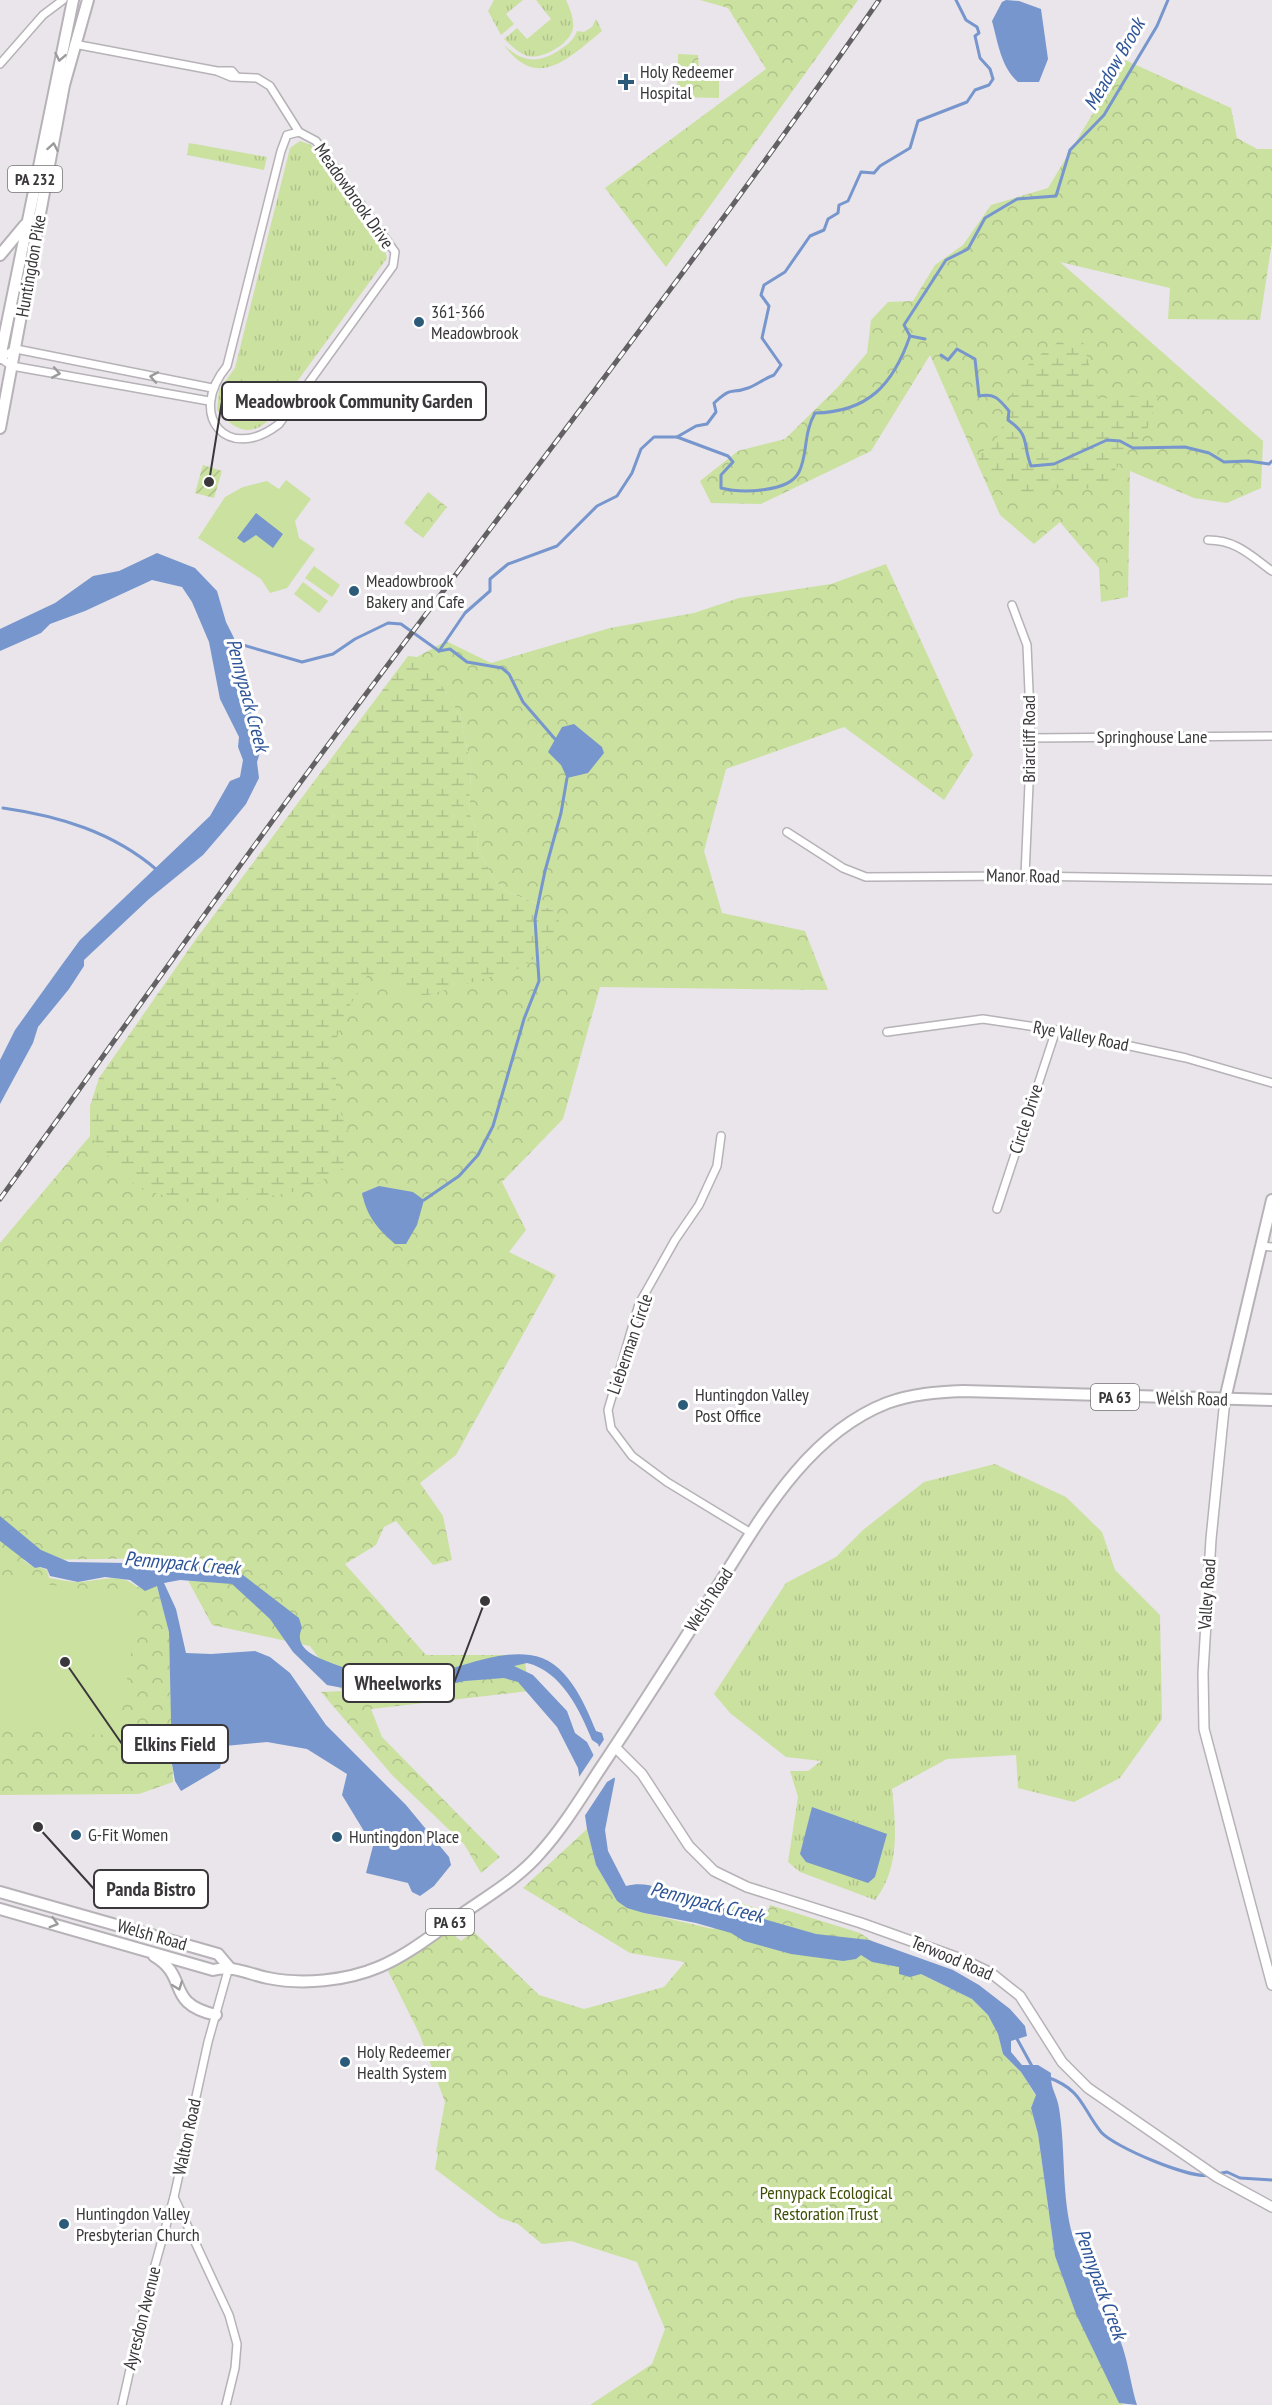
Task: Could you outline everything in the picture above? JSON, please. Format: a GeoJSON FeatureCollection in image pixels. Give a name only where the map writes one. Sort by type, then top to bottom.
{"type":"FeatureCollection","features":[{"type":"Feature","properties":{"kind":"main road","name":"Huntingdon Pike"},"geometry":{"type":"LineString","coordinates":[[0,358],[73,0]]}},
{"type":"Feature","properties":{"kind":"main road","name":"Huntingdon Pike"},"geometry":{"type":"LineString","coordinates":[[0,428],[64,85],[88,0]]}},
{"type":"Feature","properties":{"kind":"main road"},"geometry":{"type":"LineString","coordinates":[[0,255],[27,223]]}},
{"type":"Feature","properties":{"kind":"main road","name":"Valley Road"},"geometry":{"type":"LineString","coordinates":[[1225,1399],[1267,1246],[1272,1200]]}},
{"type":"Feature","properties":{"kind":"main road","name":"Welsh Road"},"geometry":{"type":"LineString","coordinates":[[0,1892],[218,1954],[229,1966],[268,1978],[296,1981],[348,1976],[385,1964],[419,1944],[521,1872],[552,1840],[613,1750],[764,1512],[803,1462],[859,1419],[886,1404],[913,1396],[963,1391],[1272,1400]]}},
{"type":"Feature","properties":{"kind":"main road","name":"Welsh Road"},"geometry":{"type":"LineString","coordinates":[[0,1909],[213,1970],[229,1966]]}},
{"type":"Feature","properties":{"kind":"main road"},"geometry":{"type":"LineString","coordinates":[[144,1949],[169,1968],[188,2005],[198,2011],[216,2015]]}},
{"type":"Feature","properties":{"kind":"street"},"geometry":{"type":"LineString","coordinates":[[0,64],[44,15],[63,0]]}},
{"type":"Feature","properties":{"kind":"street","name":"Meadowbrook Drive"},"geometry":{"type":"LineString","coordinates":[[74,44],[219,72],[222,75],[257,78],[270,86],[299,132],[316,141],[389,240],[395,252],[393,266],[279,424],[264,436],[246,440],[233,438],[220,431],[212,420],[209,401],[212,387],[227,366],[287,135],[299,132]]}},
{"type":"Feature","properties":{"kind":"street"},"geometry":{"type":"LineString","coordinates":[[16,349],[212,387]]}},
{"type":"Feature","properties":{"kind":"street"},"geometry":{"type":"LineString","coordinates":[[12,366],[209,401]]}},
{"type":"Feature","properties":{"kind":"street"},"geometry":{"type":"LineString","coordinates":[[1208,540],[1222,540],[1237,545],[1272,571]]}},
{"type":"Feature","properties":{"kind":"street","name":"Briarcliff Road"},"geometry":{"type":"LineString","coordinates":[[1012,605],[1027,645],[1031,738],[1025,876]]}},
{"type":"Feature","properties":{"kind":"street","name":"Springhouse Lane"},"geometry":{"type":"LineString","coordinates":[[1031,738],[1272,736]]}},
{"type":"Feature","properties":{"kind":"street","name":"Manor Road"},"geometry":{"type":"LineString","coordinates":[[787,832],[843,868],[866,877],[1025,876],[1272,880]]}},
{"type":"Feature","properties":{"kind":"street","name":"Rye Valley Road"},"geometry":{"type":"LineString","coordinates":[[887,1032],[983,1019],[1056,1030],[1193,1060],[1272,1083]]}},
{"type":"Feature","properties":{"kind":"street","name":"Circle Drive"},"geometry":{"type":"LineString","coordinates":[[996,1209],[1056,1030]]}},
{"type":"Feature","properties":{"kind":"street","name":"Lieberman Circle"},"geometry":{"type":"LineString","coordinates":[[721,1136],[717,1166],[699,1205],[675,1240],[639,1304],[608,1410],[611,1428],[632,1456],[667,1482],[752,1533]]}},
{"type":"Feature","properties":{"kind":"street","name":"Valley Road"},"geometry":{"type":"LineString","coordinates":[[1225,1399],[1211,1539],[1203,1673],[1203,1729],[1272,1985]]}},
{"type":"Feature","properties":{"kind":"street","name":"Terwood Road"},"geometry":{"type":"LineString","coordinates":[[613,1750],[642,1774],[685,1840],[714,1871],[747,1887],[861,1923],[964,1960],[991,1973],[1020,1996],[1055,2052],[1078,2080],[1206,2170],[1272,2207]]}},
{"type":"Feature","properties":{"kind":"street","name":"Walton Road"},"geometry":{"type":"LineString","coordinates":[[226,2405],[235,2368],[237,2344],[228,2315],[174,2197],[229,1966]]}},
{"type":"Feature","properties":{"kind":"street","name":"Ayresdon Avenue"},"geometry":{"type":"LineString","coordinates":[[122,2405],[145,2305],[174,2197]]}},
{"type":"Feature","properties":{"kind":"green space"},"geometry":{"type":"Polygon","coordinates":[[[494,0],[523,0],[506,14],[514,24],[501,35],[488,11],[494,0]]]}},
{"type":"Feature","properties":{"kind":"green space"},"geometry":{"type":"Polygon","coordinates":[[[536,0],[566,0],[573,28],[562,45],[548,53],[533,57],[518,51],[504,39],[517,28],[527,39],[551,19],[536,0]]]}},
{"type":"Feature","properties":{"kind":"green space"},"geometry":{"type":"Polygon","coordinates":[[[700,0],[858,0],[666,267],[605,188],[766,69],[728,8],[700,0]]]}},
{"type":"Feature","properties":{"kind":"green space"},"geometry":{"type":"Polygon","coordinates":[[[596,19],[602,31],[565,60],[553,66],[541,68],[528,66],[516,59],[504,45],[523,58],[543,58],[567,44],[577,31],[584,32],[592,27],[596,19]]]}},
{"type":"Feature","properties":{"kind":"green space"},"geometry":{"type":"Polygon","coordinates":[[[678,54],[698,55],[699,68],[719,68],[719,98],[677,97],[678,54]]]}},
{"type":"Feature","properties":{"kind":"green space"},"geometry":{"type":"Polygon","coordinates":[[[1125,60],[1231,108],[1237,138],[1257,149],[1272,149],[1272,242],[1260,320],[1168,319],[1170,288],[1060,262],[1263,441],[1261,488],[1227,503],[1194,498],[1130,471],[1128,597],[1101,602],[1099,568],[1060,522],[1034,544],[1000,515],[930,355],[871,451],[761,504],[711,503],[700,481],[738,451],[785,439],[838,387],[867,353],[871,320],[888,302],[913,301],[935,265],[963,245],[991,205],[1048,188],[1125,60]]]}},
{"type":"Feature","properties":{"kind":"green space"},"geometry":{"type":"Polygon","coordinates":[[[300,141],[311,145],[384,248],[387,258],[272,416],[257,428],[243,430],[230,423],[217,410],[219,390],[235,368],[290,148],[300,141]]]}},
{"type":"Feature","properties":{"kind":"green space"},"geometry":{"type":"Polygon","coordinates":[[[189,143],[267,157],[264,170],[187,155],[189,143]]]}},
{"type":"Feature","properties":{"kind":"green space"},"geometry":{"type":"Polygon","coordinates":[[[1082,338],[1098,399],[1158,395],[1147,430],[1131,446],[1104,487],[1070,490],[1061,487],[1036,497],[1020,499],[980,469],[978,456],[1000,434],[1012,394],[1030,362],[1061,340],[1082,338]]]}},
{"type":"Feature","properties":{"kind":"green space"},"geometry":{"type":"Polygon","coordinates":[[[203,465],[222,471],[214,498],[195,493],[203,465]]]}},
{"type":"Feature","properties":{"kind":"green space"},"geometry":{"type":"Polygon","coordinates":[[[286,480],[311,499],[295,521],[299,538],[315,549],[287,588],[270,593],[261,579],[198,538],[225,497],[243,487],[267,481],[279,489],[286,480]]]}},
{"type":"Feature","properties":{"kind":"green space"},"geometry":{"type":"Polygon","coordinates":[[[428,492],[447,507],[423,538],[404,523],[428,492]]]}},
{"type":"Feature","properties":{"kind":"green space"},"geometry":{"type":"Polygon","coordinates":[[[886,564],[973,755],[944,800],[844,727],[726,769],[704,851],[722,913],[805,931],[828,990],[600,987],[563,1119],[502,1182],[526,1230],[509,1252],[556,1275],[456,1455],[420,1483],[443,1516],[452,1560],[433,1565],[396,1521],[384,1527],[376,1545],[345,1564],[426,1655],[524,1655],[529,1691],[371,1709],[382,1737],[500,1857],[481,1873],[464,1844],[393,1776],[321,1692],[342,1691],[310,1646],[212,1625],[176,1558],[23,1560],[35,1568],[47,1570],[49,1578],[78,1582],[116,1578],[130,1582],[137,1587],[157,1586],[169,1631],[173,1782],[139,1794],[0,1795],[0,1243],[90,1136],[336,1101],[336,1066],[331,1055],[348,867],[557,912],[508,892],[496,882],[478,850],[477,829],[469,813],[471,767],[460,716],[430,667],[417,657],[446,641],[491,663],[610,628],[694,613],[739,598],[831,584],[886,564]]]}},
{"type":"Feature","properties":{"kind":"green space"},"geometry":{"type":"Polygon","coordinates":[[[314,566],[340,585],[332,597],[305,578],[314,566]]]}},
{"type":"Feature","properties":{"kind":"green space"},"geometry":{"type":"Polygon","coordinates":[[[303,582],[328,601],[319,613],[294,594],[303,582]]]}},
{"type":"Feature","properties":{"kind":"green space"},"geometry":{"type":"Polygon","coordinates":[[[408,656],[417,657],[430,666],[460,716],[471,767],[469,813],[477,829],[478,850],[496,882],[508,892],[557,912],[559,920],[547,949],[521,968],[428,995],[406,996],[383,977],[373,974],[367,976],[345,1014],[331,1055],[336,1066],[336,1101],[350,1136],[343,1168],[308,1189],[254,1199],[195,1204],[137,1188],[90,1136],[90,1106],[99,1078],[196,939],[408,656]]]}},
{"type":"Feature","properties":{"kind":"green space"},"geometry":{"type":"Polygon","coordinates":[[[995,1464],[1066,1497],[1102,1532],[1115,1570],[1160,1615],[1162,1719],[1120,1778],[1074,1802],[1018,1788],[1016,1755],[947,1759],[892,1789],[895,1832],[892,1861],[889,1875],[875,1900],[800,1872],[788,1862],[798,1797],[790,1771],[808,1771],[821,1761],[786,1757],[730,1713],[714,1694],[786,1583],[836,1557],[863,1530],[924,1482],[995,1464]]]}},
{"type":"Feature","properties":{"kind":"green space"},"geometry":{"type":"Polygon","coordinates":[[[0,1578],[140,1597],[118,1736],[0,1727],[0,1578]]]}},
{"type":"Feature","properties":{"kind":"green space","name":"Pennypack Ecological Restoration Trust"},"geometry":{"type":"Polygon","coordinates":[[[587,1829],[596,1865],[617,1901],[644,1913],[713,1929],[736,1902],[768,1911],[770,1905],[860,1933],[921,1974],[972,1999],[988,2015],[998,2034],[1003,2054],[1021,2072],[1036,2096],[1031,2108],[1038,2134],[1055,2256],[1073,2304],[1123,2405],[590,2405],[652,2364],[665,2329],[637,2262],[571,2241],[542,2244],[518,2224],[500,2218],[435,2169],[445,2102],[419,2033],[388,1971],[448,1930],[461,1941],[473,1931],[539,1995],[584,2009],[664,1987],[685,1962],[630,1953],[523,1888],[587,1829]]]}},
{"type":"Feature","properties":{"kind":"water"},"geometry":{"type":"Polygon","coordinates":[[[1019,1],[1041,9],[1048,59],[1039,82],[1018,82],[1004,62],[992,21],[1002,2],[1019,1]]]}},
{"type":"Feature","properties":{"kind":"water"},"geometry":{"type":"Polygon","coordinates":[[[256,513],[283,534],[273,548],[256,535],[244,543],[237,538],[256,513]]]}},
{"type":"Feature","properties":{"kind":"water"},"geometry":{"type":"Polygon","coordinates":[[[157,553],[195,568],[217,591],[226,622],[234,638],[232,647],[240,674],[238,679],[257,727],[253,732],[262,746],[257,762],[259,778],[246,804],[203,855],[149,899],[84,960],[84,966],[69,989],[38,1027],[33,1043],[0,1104],[0,1060],[15,1030],[80,940],[210,816],[230,781],[240,777],[243,760],[238,747],[239,737],[220,699],[209,642],[192,602],[182,587],[152,580],[85,611],[50,624],[41,633],[0,651],[0,629],[55,603],[93,576],[119,571],[157,553]]]}},
{"type":"Feature","properties":{"kind":"water"},"geometry":{"type":"Polygon","coordinates":[[[574,724],[602,747],[604,753],[588,773],[567,778],[561,765],[548,752],[562,727],[574,724]]]}},
{"type":"Feature","properties":{"kind":"water"},"geometry":{"type":"Polygon","coordinates":[[[379,1186],[413,1192],[424,1200],[417,1225],[406,1244],[395,1244],[378,1227],[367,1209],[362,1193],[379,1186]]]}},
{"type":"Feature","properties":{"kind":"water"},"geometry":{"type":"Polygon","coordinates":[[[0,1516],[41,1550],[69,1562],[126,1563],[136,1569],[194,1567],[243,1575],[299,1618],[302,1628],[301,1643],[310,1653],[334,1664],[366,1673],[381,1675],[399,1673],[417,1676],[487,1658],[516,1654],[543,1658],[564,1673],[586,1707],[596,1731],[602,1733],[615,1779],[605,1830],[608,1851],[626,1886],[641,1884],[654,1887],[700,1909],[725,1908],[816,1934],[869,1940],[953,1970],[979,1985],[1010,2009],[1025,2026],[1027,2036],[1011,2041],[1011,2052],[1022,2065],[1038,2065],[1051,2073],[1059,2108],[1065,2189],[1073,2237],[1093,2281],[1098,2309],[1115,2329],[1125,2354],[1137,2405],[1119,2403],[1076,2314],[1055,2256],[1038,2134],[1031,2108],[1036,2095],[1021,2072],[1003,2054],[998,2034],[988,2015],[972,1999],[921,1974],[910,1977],[899,1974],[899,1967],[872,1962],[861,1955],[856,1959],[843,1961],[791,1954],[744,1941],[731,1933],[696,1923],[627,1908],[617,1901],[596,1865],[587,1829],[578,1768],[557,1727],[518,1682],[504,1678],[465,1681],[391,1697],[327,1685],[293,1652],[270,1619],[232,1584],[180,1580],[164,1583],[176,1609],[186,1653],[255,1651],[270,1657],[290,1673],[326,1725],[406,1805],[449,1857],[451,1865],[434,1886],[420,1896],[412,1892],[408,1883],[366,1873],[373,1846],[342,1795],[347,1774],[307,1749],[267,1742],[225,1746],[220,1768],[181,1791],[175,1781],[172,1764],[169,1632],[157,1586],[145,1591],[130,1580],[105,1577],[78,1582],[50,1576],[47,1569],[35,1568],[0,1541],[0,1516]],[[527,1663],[514,1666],[533,1675],[567,1711],[575,1733],[587,1742],[605,1778],[609,1774],[598,1744],[592,1740],[582,1716],[568,1693],[550,1674],[527,1663]]]}},
{"type":"Feature","properties":{"kind":"water"},"geometry":{"type":"Polygon","coordinates":[[[812,1807],[887,1834],[875,1877],[868,1883],[806,1862],[800,1854],[812,1807]]]}},
{"type":"Feature","properties":{"kind":"pier"},"geometry":{"type":"Polygon","coordinates":[[[605,1738],[617,1776],[607,1782],[584,1817],[577,1780],[595,1753],[606,1773],[597,1750],[605,1738]]]}},
{"type":"Feature","properties":{"kind":"waterway"},"geometry":{"type":"LineString","coordinates":[[677,437],[696,426],[707,424],[716,412],[714,403],[725,394],[742,390],[774,375],[781,365],[762,338],[769,306],[761,295],[764,285],[785,272],[810,236],[824,230],[828,219],[838,213],[839,205],[848,201],[861,172],[874,173],[880,166],[910,148],[918,121],[967,102],[975,90],[989,85],[993,79],[990,69],[980,58],[975,36],[979,33],[977,27],[966,20],[956,0]]}},
{"type":"Feature","properties":{"kind":"waterway","name":"Meadow Brook"},"geometry":{"type":"LineString","coordinates":[[910,336],[904,325],[946,260],[968,249],[985,218],[1017,199],[1056,196],[1070,150],[1104,115],[1157,26],[1168,0]]}},
{"type":"Feature","properties":{"kind":"waterway"},"geometry":{"type":"LineString","coordinates":[[910,336],[925,339]]}},
{"type":"Feature","properties":{"kind":"waterway"},"geometry":{"type":"LineString","coordinates":[[439,651],[465,613],[490,591],[490,579],[508,564],[557,546],[597,506],[617,496],[632,473],[641,449],[654,437],[677,437],[728,456],[733,462],[721,475],[721,488],[740,491],[775,488],[794,479],[799,472],[815,413],[850,407],[876,392],[895,369],[910,336]]}},
{"type":"Feature","properties":{"kind":"waterway"},"geometry":{"type":"LineString","coordinates":[[941,355],[948,360],[957,349],[975,359],[979,396],[989,395],[996,398],[1009,411],[1008,420],[1023,436],[1031,466],[1054,464],[1107,440],[1120,441],[1133,448],[1185,447],[1209,453],[1224,462],[1248,461],[1269,464],[1272,461]]}},
{"type":"Feature","properties":{"kind":"waterway"},"geometry":{"type":"LineString","coordinates":[[229,641],[302,662],[333,654],[355,639],[388,623],[401,624],[439,651]]}},
{"type":"Feature","properties":{"kind":"waterway"},"geometry":{"type":"LineString","coordinates":[[439,651],[450,649],[467,662],[502,668],[509,674],[523,702],[555,739]]}},
{"type":"Feature","properties":{"kind":"waterway"},"geometry":{"type":"LineString","coordinates":[[424,1200],[459,1176],[478,1155],[493,1126],[524,1019],[539,981],[535,919],[561,813],[567,778]]}},
{"type":"Feature","properties":{"kind":"waterway"},"geometry":{"type":"LineString","coordinates":[[3,808],[65,821],[104,836],[122,845],[157,870]]}},
{"type":"Feature","properties":{"kind":"waterway","name":"Pennypack Creek"},"geometry":{"type":"LineString","coordinates":[[1016,2037],[1033,2068]]}},
{"type":"Feature","properties":{"kind":"waterway"},"geometry":{"type":"LineString","coordinates":[[1047,2077],[1059,2082],[1075,2094],[1101,2132],[1121,2146],[1171,2168],[1211,2175]]}},
{"type":"Feature","properties":{"kind":"waterway"},"geometry":{"type":"LineString","coordinates":[[1217,2174],[1227,2172],[1240,2178],[1272,2180]]}},
{"type":"Feature","properties":{"kind":"railway"},"geometry":{"type":"LineString","coordinates":[[0,1199],[287,801],[745,189],[879,0]]}},
{"type":"Feature","properties":{"kind":"place","name":"Holy Redeemer Hospital"},"geometry":{"type":"Point","coordinates":[626,82]}},
{"type":"Feature","properties":{"kind":"place","name":"361-366 Meadowbrook"},"geometry":{"type":"Point","coordinates":[419,322]}},
{"type":"Feature","properties":{"kind":"place","name":"Meadowbrook Community Garden"},"geometry":{"type":"Point","coordinates":[209,482]}},
{"type":"Feature","properties":{"kind":"place","name":"Meadowbrook Bakery and Cafe"},"geometry":{"type":"Point","coordinates":[354,591]}},
{"type":"Feature","properties":{"kind":"place","name":"Huntingdon Valley Post Office"},"geometry":{"type":"Point","coordinates":[683,1405]}},
{"type":"Feature","properties":{"kind":"place","name":"Wheelworks"},"geometry":{"type":"Point","coordinates":[485,1601]}},
{"type":"Feature","properties":{"kind":"place","name":"Elkins Field"},"geometry":{"type":"Point","coordinates":[65,1662]}},
{"type":"Feature","properties":{"kind":"place","name":"Panda Bistro"},"geometry":{"type":"Point","coordinates":[38,1827]}},
{"type":"Feature","properties":{"kind":"place","name":"G-Fit Women"},"geometry":{"type":"Point","coordinates":[76,1835]}},
{"type":"Feature","properties":{"kind":"place","name":"Huntingdon Place"},"geometry":{"type":"Point","coordinates":[337,1837]}},
{"type":"Feature","properties":{"kind":"place","name":"Holy Redeemer Health System"},"geometry":{"type":"Point","coordinates":[345,2062]}},
{"type":"Feature","properties":{"kind":"place","name":"Huntingdon Valley Presbyterian Church"},"geometry":{"type":"Point","coordinates":[64,2224]}}]}
